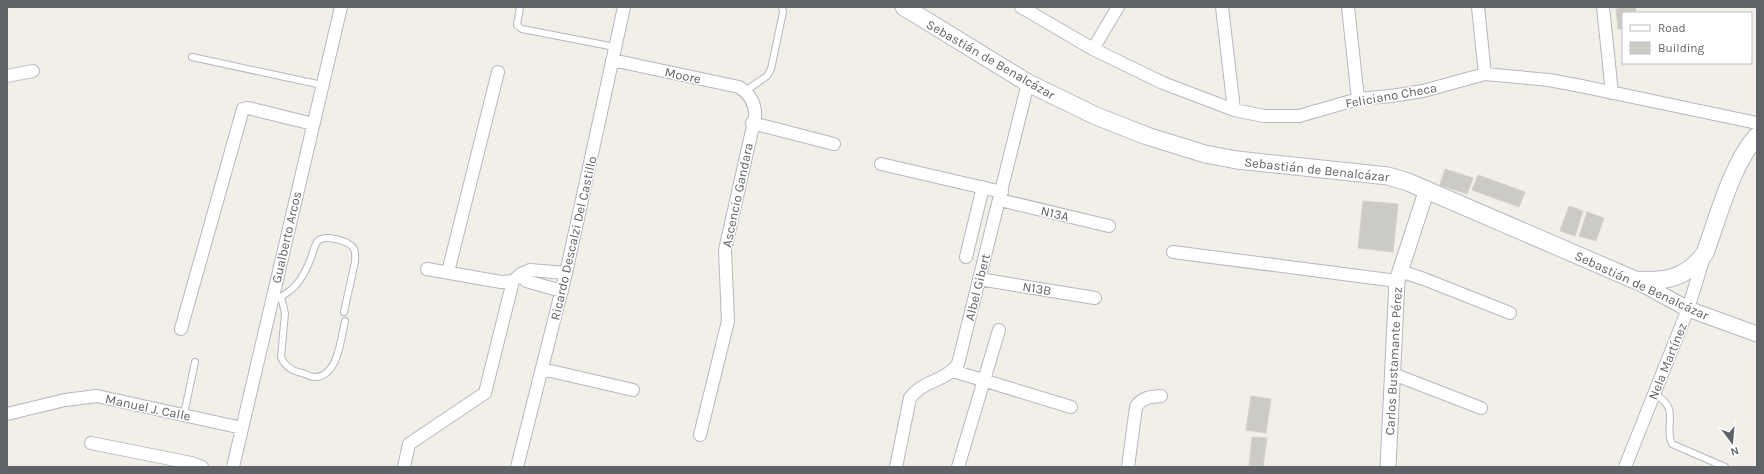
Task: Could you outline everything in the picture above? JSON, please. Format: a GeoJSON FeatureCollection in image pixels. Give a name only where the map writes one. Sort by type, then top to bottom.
{"type":"FeatureCollection","features":[{"type":"Feature","properties":{"kind":"main road","name":"Sebastián de Benalcázar"},"geometry":{"type":"LineString","coordinates":[[904,7],[1028,84],[1096,116],[1147,136],[1205,154],[1263,164],[1388,176],[1427,189],[1635,280]]}},
{"type":"Feature","properties":{"kind":"main road","name":"Nela Martínez"},"geometry":{"type":"LineString","coordinates":[[1635,280],[1659,281],[1674,278],[1694,266],[1705,254],[1742,155],[1757,136]]}},
{"type":"Feature","properties":{"kind":"street","name":"Gualberto Arcos"},"geometry":{"type":"LineString","coordinates":[[233,467],[276,299],[313,124],[341,7]]}},
{"type":"Feature","properties":{"kind":"street","name":"Ricardo Descalzi Del Castillo"},"geometry":{"type":"LineString","coordinates":[[517,467],[562,291],[624,7]]}},
{"type":"Feature","properties":{"kind":"street","name":"Feliciano Checa"},"geometry":{"type":"LineString","coordinates":[[1021,7],[1093,49],[1163,82],[1234,110],[1264,116],[1299,116],[1358,99],[1423,91],[1486,74],[1549,80],[1757,123]]}},
{"type":"Feature","properties":{"kind":"street"},"geometry":{"type":"LineString","coordinates":[[1093,49],[1118,7]]}},
{"type":"Feature","properties":{"kind":"street"},"geometry":{"type":"LineString","coordinates":[[1222,7],[1234,110]]}},
{"type":"Feature","properties":{"kind":"street"},"geometry":{"type":"LineString","coordinates":[[1348,7],[1358,99]]}},
{"type":"Feature","properties":{"kind":"street"},"geometry":{"type":"LineString","coordinates":[[1478,7],[1486,74]]}},
{"type":"Feature","properties":{"kind":"street"},"geometry":{"type":"LineString","coordinates":[[1603,7],[1612,93]]}},
{"type":"Feature","properties":{"kind":"street","name":"Moore"},"geometry":{"type":"LineString","coordinates":[[612,60],[739,86],[748,94]]}},
{"type":"Feature","properties":{"kind":"street"},"geometry":{"type":"LineString","coordinates":[[7,76],[33,71]]}},
{"type":"Feature","properties":{"kind":"street"},"geometry":{"type":"LineString","coordinates":[[448,272],[498,72]]}},
{"type":"Feature","properties":{"kind":"street","name":"Albel Gibert"},"geometry":{"type":"LineString","coordinates":[[953,372],[958,364],[1028,84]]}},
{"type":"Feature","properties":{"kind":"street","name":"Ascencio Gandara"},"geometry":{"type":"LineString","coordinates":[[700,435],[728,321],[725,250],[755,111],[748,94]]}},
{"type":"Feature","properties":{"kind":"street"},"geometry":{"type":"LineString","coordinates":[[181,329],[243,108],[313,124]]}},
{"type":"Feature","properties":{"kind":"street"},"geometry":{"type":"LineString","coordinates":[[752,123],[834,144]]}},
{"type":"Feature","properties":{"kind":"street","name":"N13A"},"geometry":{"type":"LineString","coordinates":[[880,164],[983,187],[1001,196],[1109,226]]}},
{"type":"Feature","properties":{"kind":"street"},"geometry":{"type":"LineString","coordinates":[[966,257],[983,187]]}},
{"type":"Feature","properties":{"kind":"street","name":"Carlos Bustamante Pérez"},"geometry":{"type":"LineString","coordinates":[[1388,467],[1398,276],[1427,189]]}},
{"type":"Feature","properties":{"kind":"street"},"geometry":{"type":"LineString","coordinates":[[1173,252],[1424,279],[1510,313]]}},
{"type":"Feature","properties":{"kind":"street","name":"Nela Martínez"},"geometry":{"type":"LineString","coordinates":[[1625,467],[1688,309],[1705,254]]}},
{"type":"Feature","properties":{"kind":"street"},"geometry":{"type":"LineString","coordinates":[[427,269],[501,282],[517,278],[530,270],[566,273]]}},
{"type":"Feature","properties":{"kind":"street"},"geometry":{"type":"LineString","coordinates":[[517,278],[562,291]]}},
{"type":"Feature","properties":{"kind":"street"},"geometry":{"type":"LineString","coordinates":[[404,467],[409,444],[485,393],[517,278]]}},
{"type":"Feature","properties":{"kind":"street","name":"N13B"},"geometry":{"type":"LineString","coordinates":[[980,279],[1095,298]]}},
{"type":"Feature","properties":{"kind":"street","name":"Sebastián de Benalcázar"},"geometry":{"type":"LineString","coordinates":[[1635,280],[1688,309],[1757,334]]}},
{"type":"Feature","properties":{"kind":"street"},"geometry":{"type":"LineString","coordinates":[[958,467],[999,330]]}},
{"type":"Feature","properties":{"kind":"street"},"geometry":{"type":"LineString","coordinates":[[542,369],[633,390]]}},
{"type":"Feature","properties":{"kind":"street"},"geometry":{"type":"LineString","coordinates":[[896,467],[910,398],[916,391],[953,372],[1071,407]]}},
{"type":"Feature","properties":{"kind":"street"},"geometry":{"type":"LineString","coordinates":[[1393,374],[1481,408]]}},
{"type":"Feature","properties":{"kind":"street","name":"Manuel J. Calle"},"geometry":{"type":"LineString","coordinates":[[7,414],[65,400],[97,396],[242,428]]}},
{"type":"Feature","properties":{"kind":"street"},"geometry":{"type":"LineString","coordinates":[[1128,467],[1136,406],[1139,402],[1145,399],[1161,396]]}},
{"type":"Feature","properties":{"kind":"street"},"geometry":{"type":"LineString","coordinates":[[91,443],[191,463],[202,467]]}},
{"type":"Feature","properties":{"kind":"lane"},"geometry":{"type":"LineString","coordinates":[[520,7],[517,25],[522,29],[615,47]]}},
{"type":"Feature","properties":{"kind":"lane"},"geometry":{"type":"LineString","coordinates":[[748,94],[767,76],[771,69],[783,12],[782,7]]}},
{"type":"Feature","properties":{"kind":"lane"},"geometry":{"type":"LineString","coordinates":[[192,57],[322,85]]}},
{"type":"Feature","properties":{"kind":"lane"},"geometry":{"type":"LineString","coordinates":[[344,312],[355,262],[354,248],[349,244],[332,239],[321,239],[316,242],[308,264],[299,282],[292,290],[276,299],[285,313],[281,358],[283,364],[296,372],[314,377],[324,375],[335,362],[346,321]]}},
{"type":"Feature","properties":{"kind":"lane"},"geometry":{"type":"LineString","coordinates":[[184,414],[195,362]]}},
{"type":"Feature","properties":{"kind":"lane"},"geometry":{"type":"LineString","coordinates":[[1654,394],[1670,408],[1671,415],[1669,438],[1672,444],[1725,467]]}},
{"type":"Feature","properties":{"kind":"building"},"geometry":{"type":"Polygon","coordinates":[[[1635,7],[1636,12],[1622,12],[1622,29],[1618,29],[1616,9],[1635,7]]]}},
{"type":"Feature","properties":{"kind":"building"},"geometry":{"type":"Polygon","coordinates":[[[1445,169],[1473,178],[1467,194],[1440,185],[1445,169]]]}},
{"type":"Feature","properties":{"kind":"building"},"geometry":{"type":"Polygon","coordinates":[[[1478,175],[1525,192],[1519,207],[1472,190],[1478,175]]]}},
{"type":"Feature","properties":{"kind":"building"},"geometry":{"type":"Polygon","coordinates":[[[1363,201],[1398,204],[1393,252],[1358,248],[1363,201]]]}},
{"type":"Feature","properties":{"kind":"building"},"geometry":{"type":"Polygon","coordinates":[[[1569,206],[1583,211],[1575,236],[1560,231],[1569,206]]]}},
{"type":"Feature","properties":{"kind":"building"},"geometry":{"type":"Polygon","coordinates":[[[1587,212],[1604,218],[1596,241],[1579,236],[1587,212]]]}},
{"type":"Feature","properties":{"kind":"building"},"geometry":{"type":"Polygon","coordinates":[[[1251,396],[1271,399],[1266,433],[1246,430],[1251,396]]]}},
{"type":"Feature","properties":{"kind":"building"},"geometry":{"type":"Polygon","coordinates":[[[1252,437],[1267,438],[1263,467],[1249,466],[1252,437]]]}}]}
